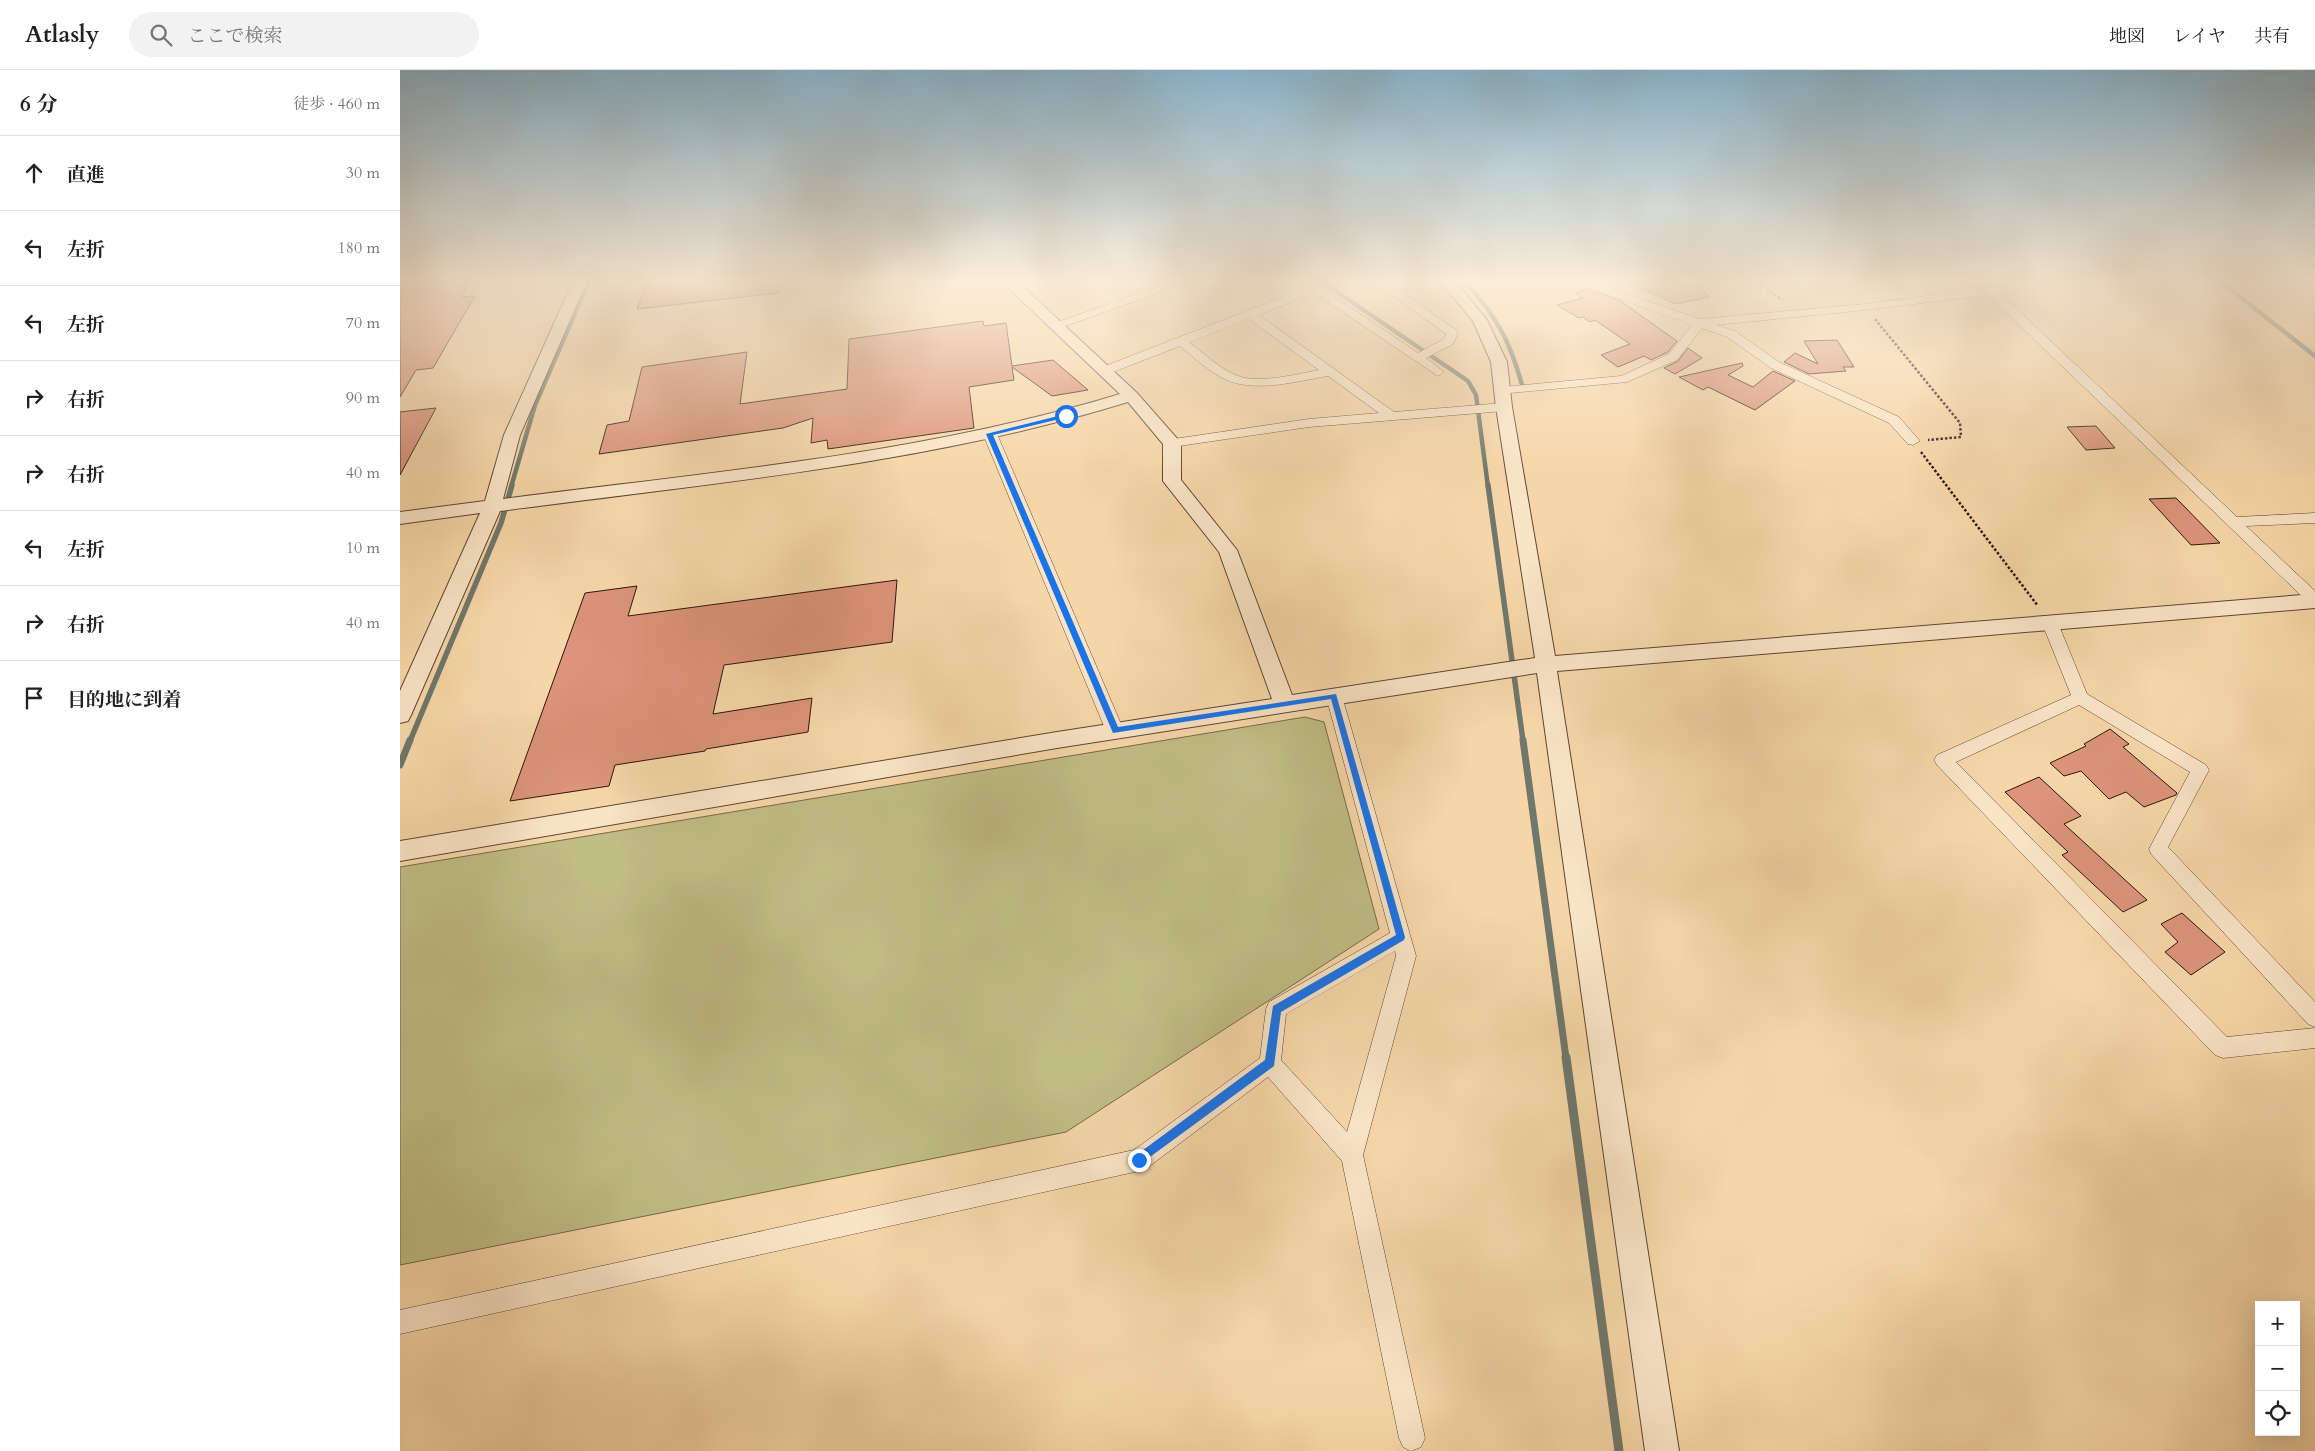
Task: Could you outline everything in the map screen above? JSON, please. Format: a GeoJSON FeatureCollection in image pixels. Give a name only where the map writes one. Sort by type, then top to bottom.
{"type":"FeatureCollection","features":[{"type":"Feature","properties":{"kind":"street"},"geometry":{"type":"LineString","coordinates":[[400,716],[492,507],[512,435],[552,345]]}},
{"type":"Feature","properties":{"kind":"street"},"geometry":{"type":"LineString","coordinates":[[1077,345],[1132,396],[1172,443],[1172,481],[1228,550],[1284,703]]}},
{"type":"Feature","properties":{"kind":"street"},"geometry":{"type":"LineString","coordinates":[[1104,371],[1170,345]]}},
{"type":"Feature","properties":{"kind":"street"},"geometry":{"type":"LineString","coordinates":[[1187,345],[1228,375],[1240,381],[1330,372]]}},
{"type":"Feature","properties":{"kind":"street"},"geometry":{"type":"LineString","coordinates":[[1293,345],[1392,417]]}},
{"type":"Feature","properties":{"kind":"street"},"geometry":{"type":"LineString","coordinates":[[1399,345],[1438,372]]}},
{"type":"Feature","properties":{"kind":"street"},"geometry":{"type":"LineString","coordinates":[[1418,358],[1441,345]]}},
{"type":"Feature","properties":{"kind":"street"},"geometry":{"type":"LineString","coordinates":[[1492,345],[1499,362],[1546,664],[1662,1451]]}},
{"type":"Feature","properties":{"kind":"street"},"geometry":{"type":"LineString","coordinates":[[1172,443],[1309,423],[1392,417],[1623,379],[1673,357],[1682,345]]}},
{"type":"Feature","properties":{"kind":"street"},"geometry":{"type":"LineString","coordinates":[[1747,345],[1775,365],[1894,420],[1913,441]]}},
{"type":"Feature","properties":{"kind":"street"},"geometry":{"type":"LineString","coordinates":[[2049,345],[2315,601]]}},
{"type":"Feature","properties":{"kind":"street"},"geometry":{"type":"LineString","coordinates":[[400,518],[871,456],[990,434],[1066,416],[1132,396]]}},
{"type":"Feature","properties":{"kind":"street"},"geometry":{"type":"LineString","coordinates":[[990,434],[1115,731]]}},
{"type":"Feature","properties":{"kind":"street"},"geometry":{"type":"LineString","coordinates":[[2234,522],[2315,518]]}},
{"type":"Feature","properties":{"kind":"street"},"geometry":{"type":"LineString","coordinates":[[400,851],[1284,703],[1546,664],[2315,601]]}},
{"type":"Feature","properties":{"kind":"street"},"geometry":{"type":"LineString","coordinates":[[2050,623],[2080,698],[2200,770],[2158,849],[2315,1017]]}},
{"type":"Feature","properties":{"kind":"street"},"geometry":{"type":"LineString","coordinates":[[1334,696],[1406,956],[1352,1155],[1412,1438]]}},
{"type":"Feature","properties":{"kind":"street"},"geometry":{"type":"LineString","coordinates":[[2080,698],[1943,760],[2223,1048],[2315,1038]]}},
{"type":"Feature","properties":{"kind":"street"},"geometry":{"type":"LineString","coordinates":[[400,1322],[1139,1160],[1270,1063],[1276,1009],[1401,937]]}},
{"type":"Feature","properties":{"kind":"street"},"geometry":{"type":"LineString","coordinates":[[1270,1063],[1352,1155]]}},
{"type":"Feature","properties":{"kind":"path"},"geometry":{"type":"LineString","coordinates":[[1896,345],[1960,423],[1961,437],[1913,441]]}},
{"type":"Feature","properties":{"kind":"path"},"geometry":{"type":"LineString","coordinates":[[1913,441],[2050,623]]}},
{"type":"Feature","properties":{"kind":"shaded area"},"geometry":{"type":"Polygon","coordinates":[[[1305,717],[1324,722],[1379,929],[1066,1132],[400,1265],[400,867],[1305,717]]]}},
{"type":"Feature","properties":{"kind":"building"},"geometry":{"type":"Polygon","coordinates":[[[400,345],[446,345],[433,368],[416,370],[400,397],[400,345]]]}},
{"type":"Feature","properties":{"kind":"building"},"geometry":{"type":"Polygon","coordinates":[[[849,345],[1009,345],[1012,366],[1053,360],[1088,390],[1052,396],[1012,367],[1014,380],[969,387],[974,428],[828,449],[827,440],[811,443],[813,418],[783,428],[599,454],[607,425],[629,421],[642,367],[747,352],[740,404],[847,389],[849,345]]]}},
{"type":"Feature","properties":{"kind":"building"},"geometry":{"type":"Polygon","coordinates":[[[1626,345],[1673,345],[1668,352],[1651,360],[1644,356],[1618,367],[1601,355],[1626,345]]]}},
{"type":"Feature","properties":{"kind":"building"},"geometry":{"type":"Polygon","coordinates":[[[1807,345],[1840,345],[1854,367],[1843,367],[1846,371],[1809,374],[1784,362],[1795,353],[1818,364],[1807,345]]]}},
{"type":"Feature","properties":{"kind":"building"},"geometry":{"type":"Polygon","coordinates":[[[1688,348],[1702,358],[1675,374],[1664,368],[1678,361],[1688,348]]]}},
{"type":"Feature","properties":{"kind":"building"},"geometry":{"type":"Polygon","coordinates":[[[1742,363],[1743,366],[1728,375],[1753,387],[1773,371],[1795,381],[1755,410],[1708,387],[1703,390],[1679,377],[1742,363]]]}},
{"type":"Feature","properties":{"kind":"building"},"geometry":{"type":"Polygon","coordinates":[[[436,408],[400,475],[400,412],[436,408]]]}},
{"type":"Feature","properties":{"kind":"building"},"geometry":{"type":"Polygon","coordinates":[[[2096,426],[2115,448],[2086,450],[2067,427],[2096,426]]]}},
{"type":"Feature","properties":{"kind":"building"},"geometry":{"type":"Polygon","coordinates":[[[2176,498],[2220,543],[2191,545],[2149,499],[2176,498]]]}},
{"type":"Feature","properties":{"kind":"building"},"geometry":{"type":"Polygon","coordinates":[[[897,580],[892,642],[724,665],[713,714],[812,698],[808,732],[615,765],[609,786],[510,801],[585,593],[637,586],[628,616],[897,580]]]}},
{"type":"Feature","properties":{"kind":"building"},"geometry":{"type":"Polygon","coordinates":[[[2110,729],[2129,744],[2123,747],[2177,793],[2176,795],[2144,807],[2126,792],[2109,799],[2081,771],[2064,776],[2050,763],[2086,746],[2084,744],[2110,729]]]}},
{"type":"Feature","properties":{"kind":"building"},"geometry":{"type":"Polygon","coordinates":[[[2039,777],[2081,816],[2064,824],[2147,900],[2123,912],[2062,855],[2068,852],[2005,792],[2039,777]]]}},
{"type":"Feature","properties":{"kind":"building"},"geometry":{"type":"Polygon","coordinates":[[[2182,913],[2225,952],[2191,975],[2165,952],[2178,942],[2161,924],[2182,913]]]}},
{"type":"Feature","properties":{"kind":"waterway"},"geometry":{"type":"LineString","coordinates":[[511,487],[535,405],[561,345]]}},
{"type":"Feature","properties":{"kind":"waterway"},"geometry":{"type":"LineString","coordinates":[[1416,345],[1468,381],[1476,395],[1488,487]]}},
{"type":"Feature","properties":{"kind":"waterway"},"geometry":{"type":"LineString","coordinates":[[1508,345],[1522,385]]}},
{"type":"Feature","properties":{"kind":"waterway"},"geometry":{"type":"LineString","coordinates":[[2302,345],[2315,356]]}},
{"type":"Feature","properties":{"kind":"waterway"},"geometry":{"type":"LineString","coordinates":[[410,741],[501,523],[512,485]]}},
{"type":"Feature","properties":{"kind":"waterway"},"geometry":{"type":"LineString","coordinates":[[1488,485],[1523,741]]}},
{"type":"Feature","properties":{"kind":"waterway"},"geometry":{"type":"LineString","coordinates":[[400,765],[410,740]]}},
{"type":"Feature","properties":{"kind":"waterway"},"geometry":{"type":"LineString","coordinates":[[1523,740],[1566,1058]]}},
{"type":"Feature","properties":{"kind":"waterway"},"geometry":{"type":"LineString","coordinates":[[1566,1057],[1619,1451]]}},
{"type":"Feature","properties":{"kind":"route"},"geometry":{"type":"LineString","coordinates":[[1066,416],[990,434],[1115,731],[1334,696],[1401,937],[1276,1009],[1270,1063],[1139,1160]]}}]}
